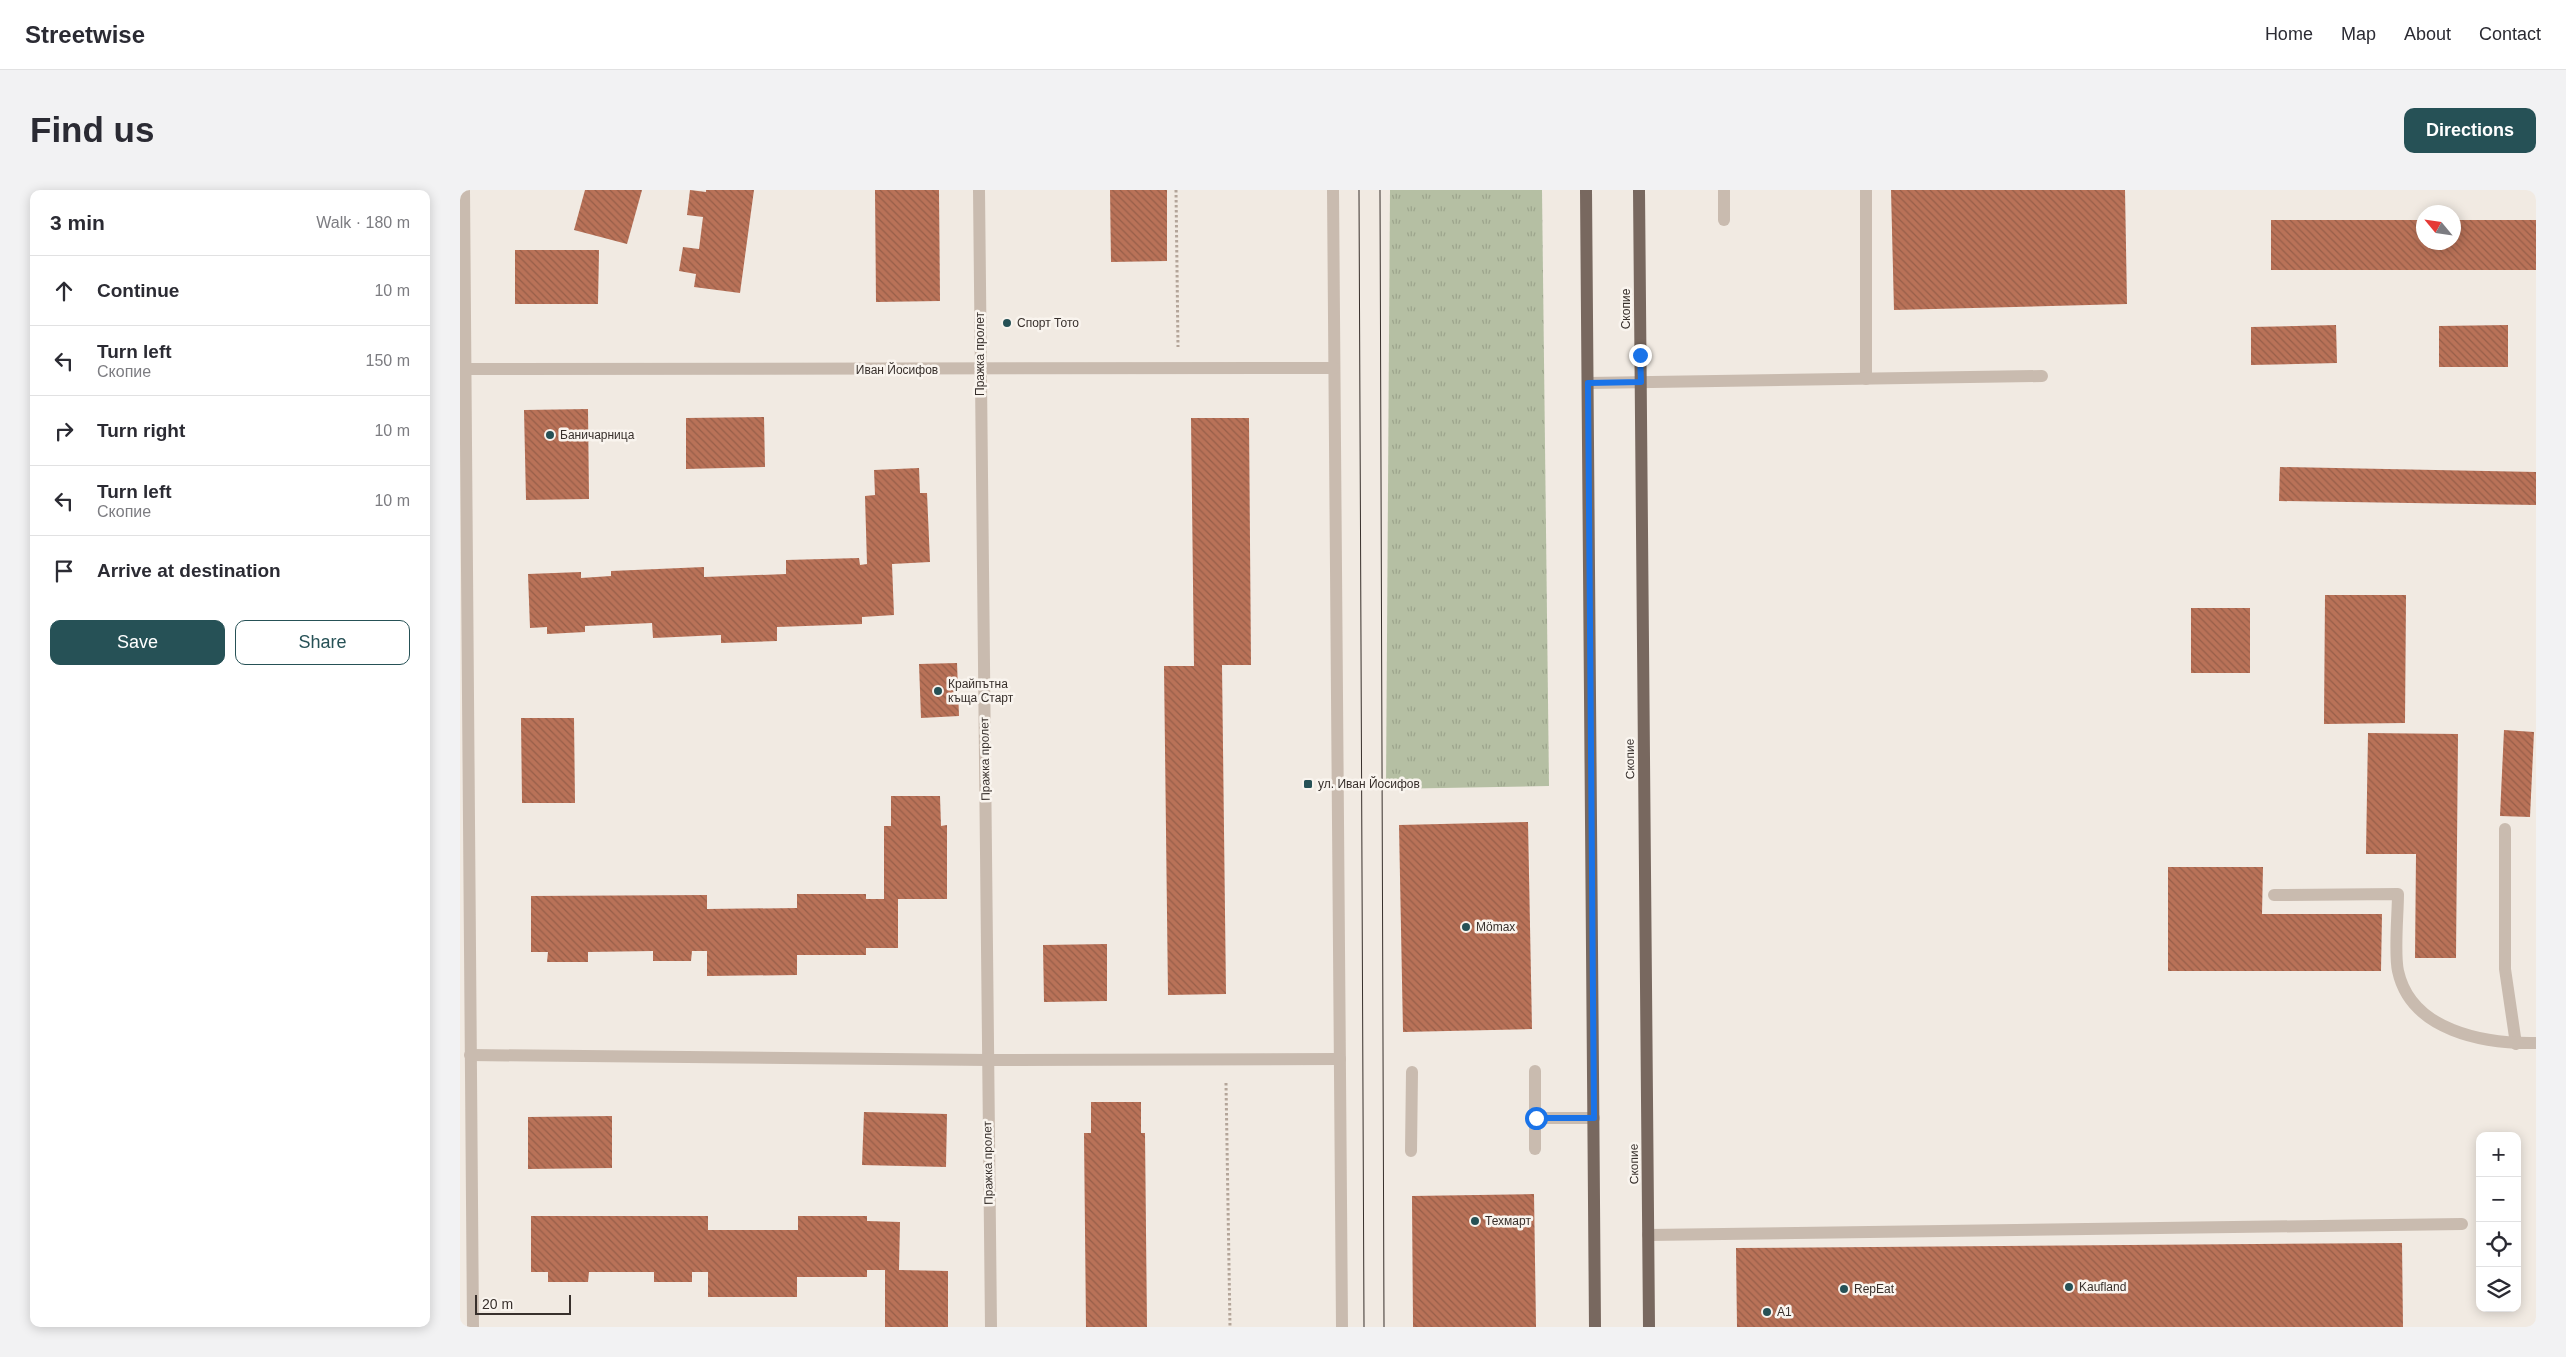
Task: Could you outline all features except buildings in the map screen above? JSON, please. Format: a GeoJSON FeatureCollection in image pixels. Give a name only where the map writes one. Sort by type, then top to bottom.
{"type":"FeatureCollection","features":[{"type":"Feature","properties":{"kind":"main road"},"geometry":{"type":"LineString","coordinates":[[1586,190],[1594,1327]]}},
{"type":"Feature","properties":{"kind":"main road","name":"Скопие"},"geometry":{"type":"LineString","coordinates":[[1639,190],[1649,1327]]}},
{"type":"Feature","properties":{"kind":"street"},"geometry":{"type":"LineString","coordinates":[[464,190],[463,369],[473,1327]]}},
{"type":"Feature","properties":{"kind":"street","name":"Пражка пролет"},"geometry":{"type":"LineString","coordinates":[[979,190],[990,1327]]}},
{"type":"Feature","properties":{"kind":"street"},"geometry":{"type":"LineString","coordinates":[[1333,190],[1342,1327]]}},
{"type":"Feature","properties":{"kind":"street"},"geometry":{"type":"LineString","coordinates":[[1724,190],[1724,220]]}},
{"type":"Feature","properties":{"kind":"street"},"geometry":{"type":"LineString","coordinates":[[1866,190],[1866,379]]}},
{"type":"Feature","properties":{"kind":"street","name":"Иван Йосифов"},"geometry":{"type":"LineString","coordinates":[[463,369],[1334,368]]}},
{"type":"Feature","properties":{"kind":"street"},"geometry":{"type":"LineString","coordinates":[[1588,383],[2042,376]]}},
{"type":"Feature","properties":{"kind":"street"},"geometry":{"type":"LineString","coordinates":[[2505,829],[2505,969],[2516,1044]]}},
{"type":"Feature","properties":{"kind":"street"},"geometry":{"type":"LineString","coordinates":[[2274,895],[2398,894],[2398,970],[2408,993],[2421,1013],[2446,1028],[2476,1037],[2516,1044],[2536,1044]]}},
{"type":"Feature","properties":{"kind":"street"},"geometry":{"type":"LineString","coordinates":[[470,1055],[988,1060],[1225,1061],[1340,1059]]}},
{"type":"Feature","properties":{"kind":"street"},"geometry":{"type":"LineString","coordinates":[[1535,1071],[1535,1149]]}},
{"type":"Feature","properties":{"kind":"street"},"geometry":{"type":"LineString","coordinates":[[1412,1072],[1412,1151]]}},
{"type":"Feature","properties":{"kind":"street"},"geometry":{"type":"LineString","coordinates":[[1536,1118],[1594,1118]]}},
{"type":"Feature","properties":{"kind":"street"},"geometry":{"type":"LineString","coordinates":[[1648,1235],[2462,1224]]}},
{"type":"Feature","properties":{"kind":"path"},"geometry":{"type":"LineString","coordinates":[[1176,190],[1178,369]]}},
{"type":"Feature","properties":{"kind":"path"},"geometry":{"type":"LineString","coordinates":[[1225,1061],[1230,1327]]}},
{"type":"Feature","properties":{"kind":"green space"},"geometry":{"type":"Polygon","coordinates":[[[1390,190],[1542,190],[1549,786],[1386,789],[1390,190]]]}},
{"type":"Feature","properties":{"kind":"tram line"},"geometry":{"type":"LineString","coordinates":[[1359,190],[1364,1327]]}},
{"type":"Feature","properties":{"kind":"tram line"},"geometry":{"type":"LineString","coordinates":[[1380,190],[1384,1327]]}},
{"type":"Feature","properties":{"kind":"place","name":"Спорт Тото"},"geometry":{"type":"Point","coordinates":[1007,323]}},
{"type":"Feature","properties":{"kind":"place","name":"Баничарница"},"geometry":{"type":"Point","coordinates":[550,435]}},
{"type":"Feature","properties":{"kind":"place","name":"Крайпътна къща Старт"},"geometry":{"type":"Point","coordinates":[938,691]}},
{"type":"Feature","properties":{"kind":"place","name":"ул. Иван Йосифов"},"geometry":{"type":"Point","coordinates":[1308,784]}},
{"type":"Feature","properties":{"kind":"place","name":"Mömax"},"geometry":{"type":"Point","coordinates":[1466,927]}},
{"type":"Feature","properties":{"kind":"place","name":"Техмарт"},"geometry":{"type":"Point","coordinates":[1475,1221]}},
{"type":"Feature","properties":{"kind":"place","name":"Kaufland"},"geometry":{"type":"Point","coordinates":[2069,1287]}},
{"type":"Feature","properties":{"kind":"place","name":"RepEat"},"geometry":{"type":"Point","coordinates":[1844,1289]}},
{"type":"Feature","properties":{"kind":"place","name":"A1"},"geometry":{"type":"Point","coordinates":[1767,1312]}},
{"type":"Feature","properties":{"kind":"route"},"geometry":{"type":"LineString","coordinates":[[1536,1118],[1594,1118],[1588,383],[1641,382],[1640,355]]}}]}
